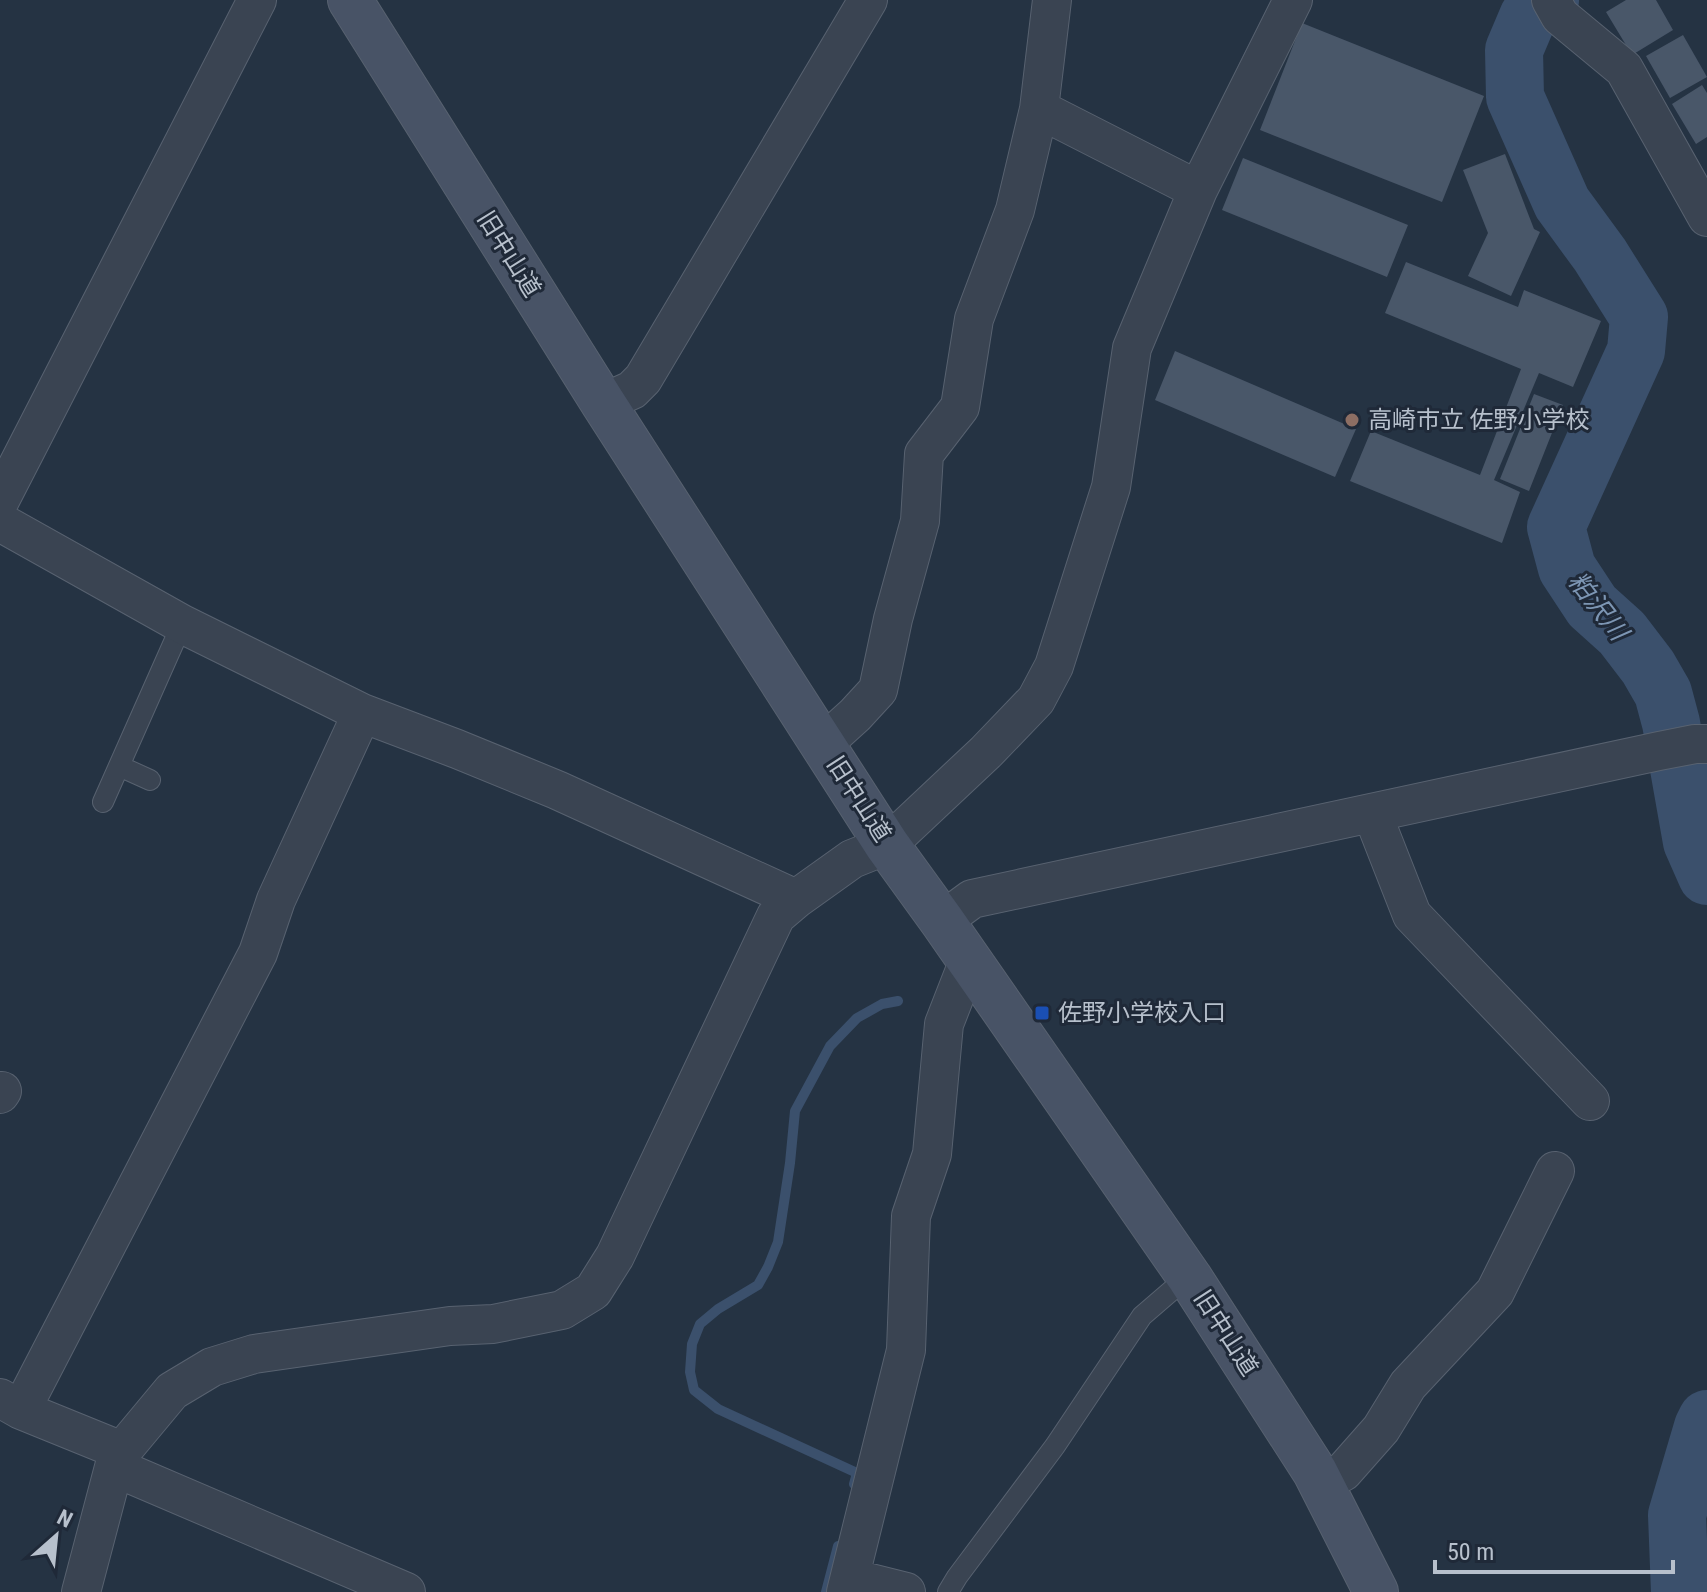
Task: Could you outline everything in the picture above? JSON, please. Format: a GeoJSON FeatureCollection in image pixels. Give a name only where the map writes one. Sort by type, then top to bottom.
{"type":"FeatureCollection","features":[{"type":"Feature","properties":{"kind":"main road","name":"旧中山道"},"geometry":{"type":"LineString","coordinates":[[350,0],[603,403],[887,845],[1190,1278],[1320,1482],[1376,1592]]}},
{"type":"Feature","properties":{"kind":"street"},"geometry":{"type":"LineString","coordinates":[[0,500],[257,0]]}},
{"type":"Feature","properties":{"kind":"street"},"geometry":{"type":"LineString","coordinates":[[603,403],[632,390],[643,379],[868,0]]}},
{"type":"Feature","properties":{"kind":"street"},"geometry":{"type":"LineString","coordinates":[[823,744],[878,690],[893,619],[920,521],[924,454],[960,407],[974,319],[1015,210],[1039,109],[1052,0]]}},
{"type":"Feature","properties":{"kind":"street"},"geometry":{"type":"LineString","coordinates":[[81,1592],[118,1459],[172,1391],[212,1367],[254,1354],[450,1326],[525,1319],[562,1310],[593,1291],[615,1256],[776,916],[852,859],[887,845],[1036,700],[1054,666],[1111,487],[1132,348],[1198,190],[1293,0]]}},
{"type":"Feature","properties":{"kind":"street"},"geometry":{"type":"LineString","coordinates":[[1551,0],[1560,16],[1624,69],[1707,217]]}},
{"type":"Feature","properties":{"kind":"street"},"geometry":{"type":"LineString","coordinates":[[1039,109],[1198,190]]}},
{"type":"Feature","properties":{"kind":"street"},"geometry":{"type":"LineString","coordinates":[[0,522],[182,624],[362,713],[557,790],[796,899]]}},
{"type":"Feature","properties":{"kind":"street"},"geometry":{"type":"LineString","coordinates":[[362,713],[276,900],[258,953],[10,1404],[118,1459],[406,1592]]}},
{"type":"Feature","properties":{"kind":"street"},"geometry":{"type":"LineString","coordinates":[[942,921],[972,899],[1659,751],[1707,744]]}},
{"type":"Feature","properties":{"kind":"street"},"geometry":{"type":"LineString","coordinates":[[1372,813],[1412,915],[1590,1101]]}},
{"type":"Feature","properties":{"kind":"street"},"geometry":{"type":"LineString","coordinates":[[906,1592],[848,1585],[906,1350],[911,1216],[932,1154],[944,1024],[969,960]]}},
{"type":"Feature","properties":{"kind":"street"},"geometry":{"type":"LineString","coordinates":[[1320,1482],[1343,1472],[1381,1429],[1408,1385],[1495,1292],[1555,1171]]}},
{"type":"Feature","properties":{"kind":"lane"},"geometry":{"type":"LineString","coordinates":[[103,802],[182,624]]}},
{"type":"Feature","properties":{"kind":"lane"},"geometry":{"type":"LineString","coordinates":[[119,766],[150,780]]}},
{"type":"Feature","properties":{"kind":"lane"},"geometry":{"type":"LineString","coordinates":[[948,1592],[1055,1446],[1142,1316],[1190,1278]]}},
{"type":"Feature","properties":{"kind":"building"},"geometry":{"type":"Polygon","coordinates":[[[1626,0],[1656,0],[1673,30],[1632,55],[1606,12],[1626,0]]]}},
{"type":"Feature","properties":{"kind":"building"},"geometry":{"type":"Polygon","coordinates":[[[1302,23],[1484,96],[1442,202],[1260,130],[1302,23]]]}},
{"type":"Feature","properties":{"kind":"building"},"geometry":{"type":"Polygon","coordinates":[[[1683,35],[1707,77],[1670,98],[1646,56],[1683,35]]]}},
{"type":"Feature","properties":{"kind":"building"},"geometry":{"type":"Polygon","coordinates":[[[1702,85],[1707,93],[1707,137],[1696,144],[1672,104],[1702,85]]]}},
{"type":"Feature","properties":{"kind":"building"},"geometry":{"type":"Polygon","coordinates":[[[1505,154],[1534,229],[1540,232],[1511,296],[1468,276],[1488,233],[1463,170],[1505,154]]]}},
{"type":"Feature","properties":{"kind":"building"},"geometry":{"type":"Polygon","coordinates":[[[1243,158],[1408,225],[1387,277],[1222,210],[1243,158]]]}},
{"type":"Feature","properties":{"kind":"building"},"geometry":{"type":"Polygon","coordinates":[[[1406,262],[1518,307],[1524,290],[1601,321],[1573,387],[1539,373],[1494,480],[1520,492],[1502,543],[1350,481],[1371,431],[1480,475],[1521,369],[1385,313],[1406,262]]]}},
{"type":"Feature","properties":{"kind":"building"},"geometry":{"type":"Polygon","coordinates":[[[1175,351],[1356,429],[1335,477],[1155,400],[1175,351]]]}},
{"type":"Feature","properties":{"kind":"building"},"geometry":{"type":"Polygon","coordinates":[[[1534,394],[1563,405],[1529,491],[1500,479],[1534,394]]]}},
{"type":"Feature","properties":{"kind":"waterway","name":"粕沢川"},"geometry":{"type":"LineString","coordinates":[[1550,0],[1528,17],[1514,50],[1515,97],[1562,203],[1639,317],[1636,351],[1556,527],[1567,568],[1592,606],[1622,633],[1663,693],[1692,842],[1707,876]]}},
{"type":"Feature","properties":{"kind":"waterway"},"geometry":{"type":"LineString","coordinates":[[854,1484],[857,1473],[718,1409],[694,1390],[690,1372],[692,1344],[700,1324],[718,1309],[758,1285],[768,1267],[778,1242],[795,1111],[830,1046],[857,1018],[882,1004],[898,1001]]}},
{"type":"Feature","properties":{"kind":"waterway","name":"粕沢川"},"geometry":{"type":"LineString","coordinates":[[1680,1592],[1677,1515],[1707,1419]]}},
{"type":"Feature","properties":{"kind":"waterway"},"geometry":{"type":"LineString","coordinates":[[826,1592],[838,1546]]}},
{"type":"Feature","properties":{"kind":"place","name":"高崎市立 佐野小学校"},"geometry":{"type":"Point","coordinates":[1352,420]}},
{"type":"Feature","properties":{"kind":"place","name":"佐野小学校入口"},"geometry":{"type":"Point","coordinates":[1042,1013]}}]}
